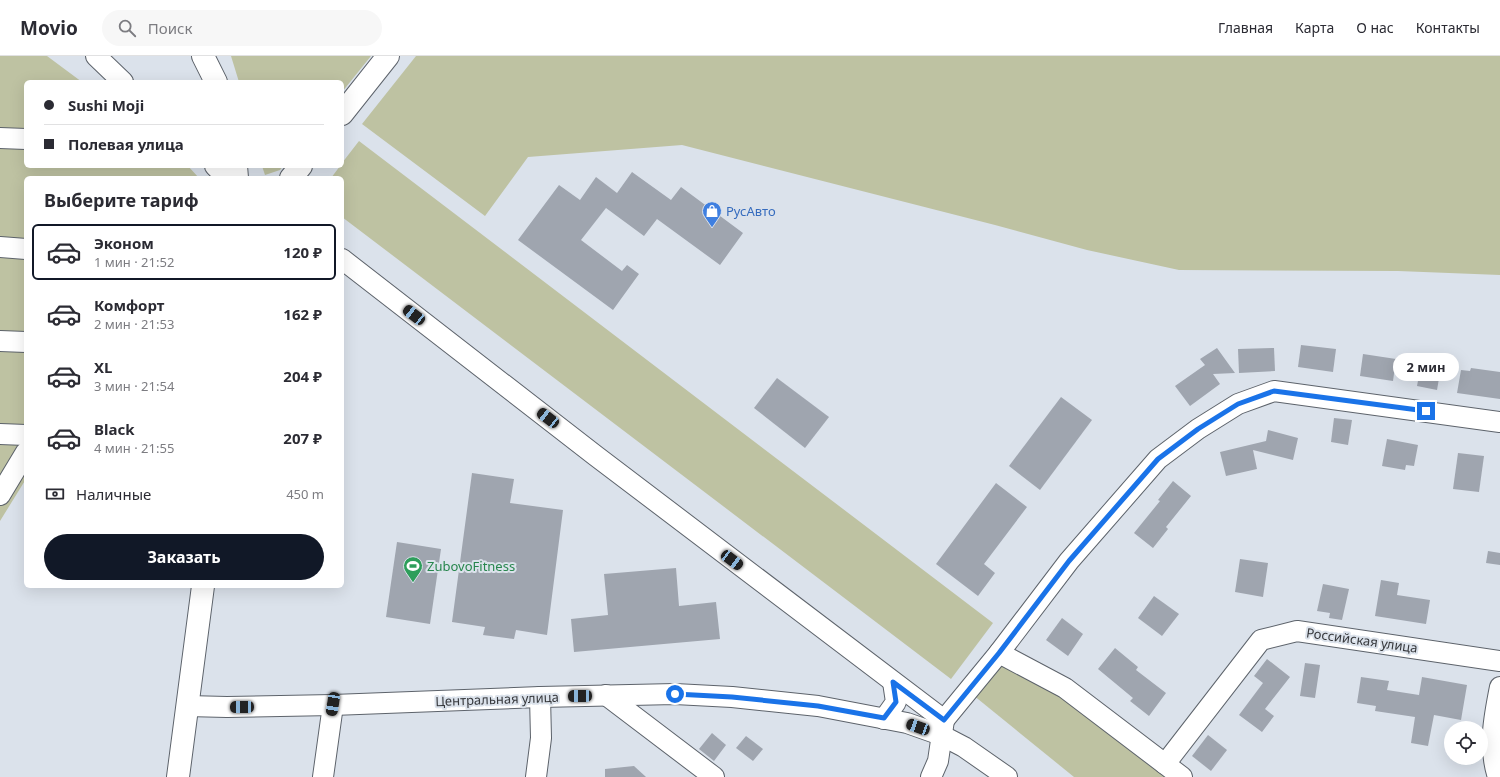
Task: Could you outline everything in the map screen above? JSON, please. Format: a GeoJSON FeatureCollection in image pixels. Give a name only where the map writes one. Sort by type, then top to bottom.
{"type":"FeatureCollection","features":[{"type":"Feature","properties":{"kind":"main road"},"geometry":{"type":"LineString","coordinates":[[344,111],[388,56]]}},
{"type":"Feature","properties":{"kind":"main road"},"geometry":{"type":"LineString","coordinates":[[293,176],[299,168]]}},
{"type":"Feature","properties":{"kind":"main road"},"geometry":{"type":"LineString","coordinates":[[178,777],[204,588]]}},
{"type":"Feature","properties":{"kind":"street"},"geometry":{"type":"LineString","coordinates":[[96,56],[121,80]]}},
{"type":"Feature","properties":{"kind":"street"},"geometry":{"type":"LineString","coordinates":[[0,138],[24,139]]}},
{"type":"Feature","properties":{"kind":"street"},"geometry":{"type":"LineString","coordinates":[[217,168],[225,176]]}},
{"type":"Feature","properties":{"kind":"street"},"geometry":{"type":"LineString","coordinates":[[0,247],[24,249]]}},
{"type":"Feature","properties":{"kind":"street"},"geometry":{"type":"LineString","coordinates":[[344,261],[596,456],[893,682],[943,728]]}},
{"type":"Feature","properties":{"kind":"street"},"geometry":{"type":"LineString","coordinates":[[0,341],[24,342]]}},
{"type":"Feature","properties":{"kind":"street"},"geometry":{"type":"LineString","coordinates":[[931,777],[938,761],[943,728],[1069,561],[1158,459],[1198,429],[1238,404],[1274,391],[1500,422]]}},
{"type":"Feature","properties":{"kind":"street"},"geometry":{"type":"LineString","coordinates":[[0,434],[24,435]]}},
{"type":"Feature","properties":{"kind":"street"},"geometry":{"type":"LineString","coordinates":[[0,495],[24,455]]}},
{"type":"Feature","properties":{"kind":"street","name":"Российская улица"},"geometry":{"type":"LineString","coordinates":[[1165,764],[1261,640],[1297,631],[1500,661]]}},
{"type":"Feature","properties":{"kind":"street"},"geometry":{"type":"LineString","coordinates":[[999,653],[1065,688],[1182,777]]}},
{"type":"Feature","properties":{"kind":"street"},"geometry":{"type":"LineString","coordinates":[[884,718],[896,702],[893,682]]}},
{"type":"Feature","properties":{"kind":"street"},"geometry":{"type":"LineString","coordinates":[[1498,777],[1492,748],[1494,718],[1500,687]]}},
{"type":"Feature","properties":{"kind":"street","name":"Центральная улица"},"geometry":{"type":"LineString","coordinates":[[187,706],[227,707],[333,704],[540,696],[675,694],[732,697],[818,706],[943,728],[964,747],[1007,777]]}},
{"type":"Feature","properties":{"kind":"street"},"geometry":{"type":"LineString","coordinates":[[606,695],[714,777]]}},
{"type":"Feature","properties":{"kind":"street"},"geometry":{"type":"LineString","coordinates":[[536,777],[541,738],[540,696]]}},
{"type":"Feature","properties":{"kind":"street"},"geometry":{"type":"LineString","coordinates":[[322,777],[333,704]]}},
{"type":"Feature","properties":{"kind":"green space"},"geometry":{"type":"Polygon","coordinates":[[[0,56],[47,56],[79,80],[24,80],[24,168],[190,168],[197,176],[24,176],[24,482],[0,521],[0,56]]]}},
{"type":"Feature","properties":{"kind":"green space"},"geometry":{"type":"Polygon","coordinates":[[[231,56],[371,56],[344,90],[344,80],[238,80],[231,56]]]}},
{"type":"Feature","properties":{"kind":"green space"},"geometry":{"type":"Polygon","coordinates":[[[416,56],[1500,56],[1500,275],[1398,271],[1179,270],[1087,250],[682,145],[528,157],[485,216],[362,124],[416,56]]]}},
{"type":"Feature","properties":{"kind":"green space"},"geometry":{"type":"Polygon","coordinates":[[[359,141],[993,623],[951,679],[344,219],[344,176],[332,176],[338,168],[344,168],[344,160],[359,141]]]}},
{"type":"Feature","properties":{"kind":"green space"},"geometry":{"type":"Polygon","coordinates":[[[263,168],[282,168],[280,170],[265,175],[263,168]]]}},
{"type":"Feature","properties":{"kind":"green space"},"geometry":{"type":"Polygon","coordinates":[[[1001,661],[1059,695],[1173,777],[1074,777],[973,695],[1001,661]]]}},
{"type":"Feature","properties":{"kind":"building"},"geometry":{"type":"Polygon","coordinates":[[[632,172],[671,200],[681,187],[743,233],[720,265],[657,219],[644,236],[606,208],[581,240],[622,271],[627,265],[639,274],[613,310],[518,240],[559,185],[580,200],[596,177],[617,193],[632,172]]]}},
{"type":"Feature","properties":{"kind":"building"},"geometry":{"type":"Polygon","coordinates":[[[1301,345],[1336,349],[1333,372],[1298,367],[1301,345]]]}},
{"type":"Feature","properties":{"kind":"building"},"geometry":{"type":"Polygon","coordinates":[[[1217,348],[1235,373],[1213,374],[1220,384],[1190,406],[1175,386],[1205,365],[1200,359],[1217,348]]]}},
{"type":"Feature","properties":{"kind":"building"},"geometry":{"type":"Polygon","coordinates":[[[1274,348],[1275,371],[1239,373],[1238,349],[1274,348]]]}},
{"type":"Feature","properties":{"kind":"building"},"geometry":{"type":"Polygon","coordinates":[[[1363,354],[1396,359],[1393,381],[1360,376],[1363,354]]]}},
{"type":"Feature","properties":{"kind":"building"},"geometry":{"type":"Polygon","coordinates":[[[1421,364],[1441,367],[1437,390],[1417,386],[1421,364]]]}},
{"type":"Feature","properties":{"kind":"building"},"geometry":{"type":"Polygon","coordinates":[[[1471,368],[1500,372],[1500,399],[1457,393],[1461,370],[1470,371],[1471,368]]]}},
{"type":"Feature","properties":{"kind":"building"},"geometry":{"type":"Polygon","coordinates":[[[777,378],[829,417],[805,448],[754,408],[777,378]]]}},
{"type":"Feature","properties":{"kind":"building"},"geometry":{"type":"Polygon","coordinates":[[[1061,397],[1092,420],[1040,490],[1009,466],[1061,397]]]}},
{"type":"Feature","properties":{"kind":"building"},"geometry":{"type":"Polygon","coordinates":[[[1334,418],[1352,420],[1348,445],[1331,442],[1334,418]]]}},
{"type":"Feature","properties":{"kind":"building"},"geometry":{"type":"Polygon","coordinates":[[[1268,430],[1298,438],[1293,460],[1253,450],[1257,469],[1226,476],[1220,452],[1266,441],[1268,430]]]}},
{"type":"Feature","properties":{"kind":"building"},"geometry":{"type":"Polygon","coordinates":[[[1387,439],[1418,445],[1414,466],[1406,465],[1405,470],[1382,466],[1387,439]]]}},
{"type":"Feature","properties":{"kind":"building"},"geometry":{"type":"Polygon","coordinates":[[[1458,453],[1484,456],[1479,492],[1453,489],[1458,453]]]}},
{"type":"Feature","properties":{"kind":"building"},"geometry":{"type":"Polygon","coordinates":[[[472,473],[514,479],[510,503],[563,510],[547,635],[516,630],[514,639],[483,635],[485,627],[452,622],[472,473]]]}},
{"type":"Feature","properties":{"kind":"building"},"geometry":{"type":"Polygon","coordinates":[[[1173,481],[1191,496],[1166,527],[1168,529],[1153,548],[1134,533],[1160,501],[1158,500],[1173,481]]]}},
{"type":"Feature","properties":{"kind":"building"},"geometry":{"type":"Polygon","coordinates":[[[996,483],[1027,507],[984,564],[995,573],[978,596],[936,564],[996,483]]]}},
{"type":"Feature","properties":{"kind":"building","name":"ZubovoFitness"},"geometry":{"type":"Polygon","coordinates":[[[397,542],[441,549],[430,624],[386,617],[397,542]]]}},
{"type":"Feature","properties":{"kind":"building"},"geometry":{"type":"Polygon","coordinates":[[[1488,551],[1500,553],[1500,565],[1486,563],[1488,551]]]}},
{"type":"Feature","properties":{"kind":"building"},"geometry":{"type":"Polygon","coordinates":[[[1240,559],[1268,563],[1263,597],[1235,592],[1240,559]]]}},
{"type":"Feature","properties":{"kind":"building"},"geometry":{"type":"Polygon","coordinates":[[[676,568],[679,606],[716,602],[720,639],[574,652],[571,619],[608,615],[604,574],[676,568]]]}},
{"type":"Feature","properties":{"kind":"building"},"geometry":{"type":"Polygon","coordinates":[[[1381,580],[1399,583],[1397,595],[1430,600],[1426,624],[1375,616],[1381,580]]]}},
{"type":"Feature","properties":{"kind":"building"},"geometry":{"type":"Polygon","coordinates":[[[1323,584],[1349,589],[1342,620],[1329,618],[1330,613],[1317,611],[1323,584]]]}},
{"type":"Feature","properties":{"kind":"building"},"geometry":{"type":"Polygon","coordinates":[[[1154,596],[1179,614],[1162,636],[1138,618],[1154,596]]]}},
{"type":"Feature","properties":{"kind":"building"},"geometry":{"type":"Polygon","coordinates":[[[1062,618],[1083,634],[1068,656],[1046,640],[1062,618]]]}},
{"type":"Feature","properties":{"kind":"building"},"geometry":{"type":"Polygon","coordinates":[[[1115,648],[1138,667],[1136,670],[1166,693],[1149,716],[1130,701],[1133,698],[1098,669],[1115,648]]]}},
{"type":"Feature","properties":{"kind":"building"},"geometry":{"type":"Polygon","coordinates":[[[1267,659],[1290,677],[1265,709],[1274,716],[1262,732],[1239,715],[1263,683],[1254,676],[1267,659]]]}},
{"type":"Feature","properties":{"kind":"building"},"geometry":{"type":"Polygon","coordinates":[[[1305,663],[1320,665],[1315,698],[1300,696],[1305,663]]]}},
{"type":"Feature","properties":{"kind":"building"},"geometry":{"type":"Polygon","coordinates":[[[1361,677],[1389,681],[1387,690],[1419,695],[1422,677],[1467,685],[1461,720],[1434,715],[1428,746],[1411,743],[1415,717],[1375,711],[1376,706],[1357,703],[1361,677]]]}},
{"type":"Feature","properties":{"kind":"building"},"geometry":{"type":"Polygon","coordinates":[[[712,733],[726,745],[714,761],[699,749],[712,733]]]}},
{"type":"Feature","properties":{"kind":"building"},"geometry":{"type":"Polygon","coordinates":[[[1208,735],[1227,750],[1211,771],[1192,756],[1208,735]]]}},
{"type":"Feature","properties":{"kind":"building"},"geometry":{"type":"Polygon","coordinates":[[[746,736],[763,749],[753,761],[736,748],[746,736]]]}},
{"type":"Feature","properties":{"kind":"building"},"geometry":{"type":"Polygon","coordinates":[[[634,766],[646,777],[605,777],[605,769],[634,766]]]}},
{"type":"Feature","properties":{"kind":"place","name":"РусАвто"},"geometry":{"type":"Point","coordinates":[712,228]}},
{"type":"Feature","properties":{"kind":"place","name":"ZubovoFitness"},"geometry":{"type":"Point","coordinates":[413,583]}},
{"type":"Feature","properties":{"kind":"route"},"geometry":{"type":"LineString","coordinates":[[675,694],[732,697],[818,706],[884,718],[896,702],[893,682],[944,720],[999,653],[1069,561],[1158,459],[1198,429],[1238,404],[1274,391],[1426,411]]}}]}
